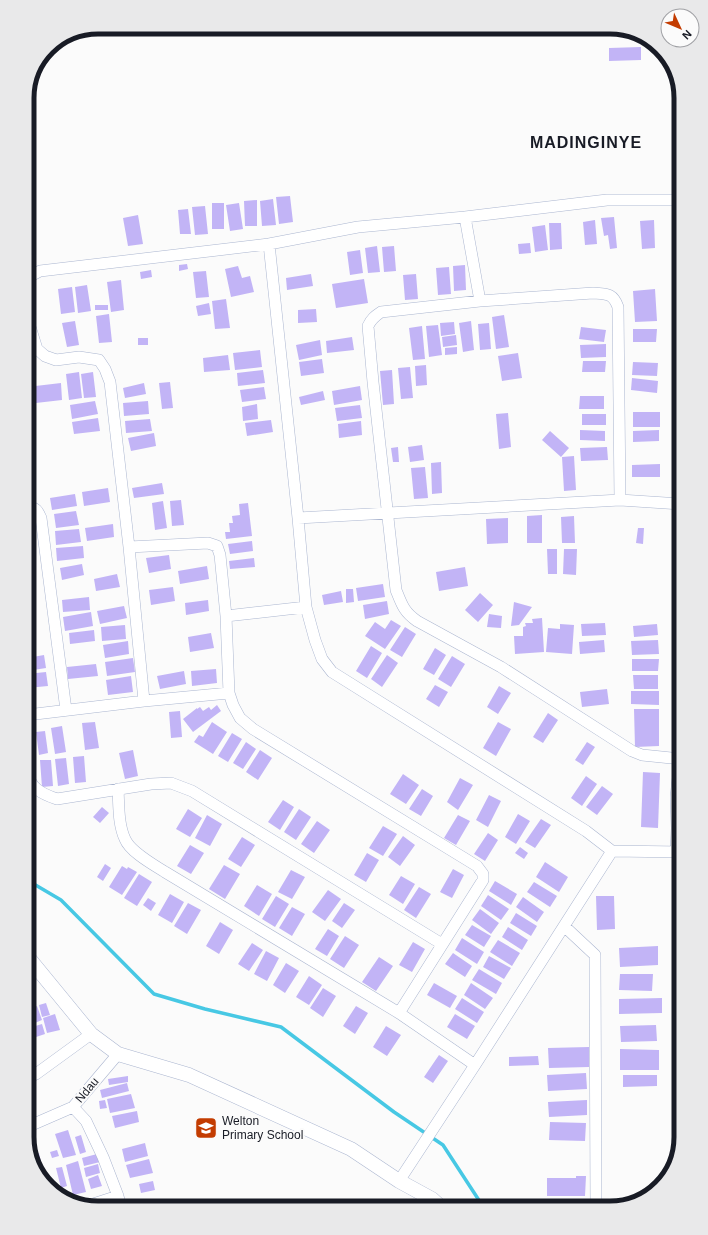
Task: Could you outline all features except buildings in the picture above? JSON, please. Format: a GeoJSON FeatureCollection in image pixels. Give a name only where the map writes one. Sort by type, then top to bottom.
{"type":"FeatureCollection","features":[{"type":"Feature","properties":{"kind":"street"},"geometry":{"type":"LineString","coordinates":[[34,274],[40,271],[269,244],[358,227],[465,217],[607,200],[674,200]]}},
{"type":"Feature","properties":{"kind":"street"},"geometry":{"type":"LineString","coordinates":[[465,217],[480,302]]}},
{"type":"Feature","properties":{"kind":"street"},"geometry":{"type":"LineString","coordinates":[[269,244],[306,607],[322,659],[332,672],[586,831],[612,850],[674,852]]}},
{"type":"Feature","properties":{"kind":"street"},"geometry":{"type":"LineString","coordinates":[[620,500],[618,307],[615,300],[608,294],[593,293],[480,302],[381,312],[374,316],[368,326],[396,590],[402,606],[407,614],[501,667],[632,751],[642,755],[674,758]]}},
{"type":"Feature","properties":{"kind":"street"},"geometry":{"type":"LineString","coordinates":[[34,339],[37,349],[45,356],[56,360],[79,357],[99,360],[105,369],[110,382],[129,547],[144,701]]}},
{"type":"Feature","properties":{"kind":"street"},"geometry":{"type":"LineString","coordinates":[[298,518],[620,500],[674,504]]}},
{"type":"Feature","properties":{"kind":"street"},"geometry":{"type":"LineString","coordinates":[[34,508],[38,510],[41,518],[66,710]]}},
{"type":"Feature","properties":{"kind":"street"},"geometry":{"type":"LineString","coordinates":[[129,547],[208,543],[217,546],[220,555],[226,616],[230,693],[233,705],[240,718],[253,729],[477,866],[483,874],[483,880],[399,1013]]}},
{"type":"Feature","properties":{"kind":"street"},"geometry":{"type":"LineString","coordinates":[[226,616],[306,607]]}},
{"type":"Feature","properties":{"kind":"street"},"geometry":{"type":"LineString","coordinates":[[34,714],[144,701],[230,693]]}},
{"type":"Feature","properties":{"kind":"street"},"geometry":{"type":"LineString","coordinates":[[34,787],[43,795],[57,799],[151,784],[172,783],[192,791],[442,944]]}},
{"type":"Feature","properties":{"kind":"street"},"geometry":{"type":"LineString","coordinates":[[118,789],[121,827],[125,840],[139,855],[399,1013],[475,1065]]}},
{"type":"Feature","properties":{"kind":"street"},"geometry":{"type":"LineString","coordinates":[[399,1181],[612,850]]}},
{"type":"Feature","properties":{"kind":"street"},"geometry":{"type":"LineString","coordinates":[[564,926],[595,956],[596,1201]]}},
{"type":"Feature","properties":{"kind":"street"},"geometry":{"type":"LineString","coordinates":[[34,965],[90,1034],[118,1054],[189,1075],[351,1149],[399,1181],[434,1201]]}},
{"type":"Feature","properties":{"kind":"street"},"geometry":{"type":"LineString","coordinates":[[34,1075],[90,1034]]}},
{"type":"Feature","properties":{"kind":"street","name":"Ndau"},"geometry":{"type":"LineString","coordinates":[[34,1124],[73,1107],[118,1054]]}},
{"type":"Feature","properties":{"kind":"street"},"geometry":{"type":"LineString","coordinates":[[73,1107],[86,1121],[103,1157],[119,1201]]}},
{"type":"Feature","properties":{"kind":"street"},"geometry":{"type":"LineString","coordinates":[[102,1201],[118,1196]]}},
{"type":"Feature","properties":{"kind":"waterway"},"geometry":{"type":"LineString","coordinates":[[34,884],[61,900],[154,994],[205,1009],[281,1027],[394,1112],[443,1145],[479,1201]]}},
{"type":"Feature","properties":{"kind":"place","name":"Welton Primary School"},"geometry":{"type":"Point","coordinates":[206,1128]}},
{"type":"Feature","properties":{"kind":"district","name":"MADINGINYE"},"geometry":{"type":"Point","coordinates":[586,142]}}]}
